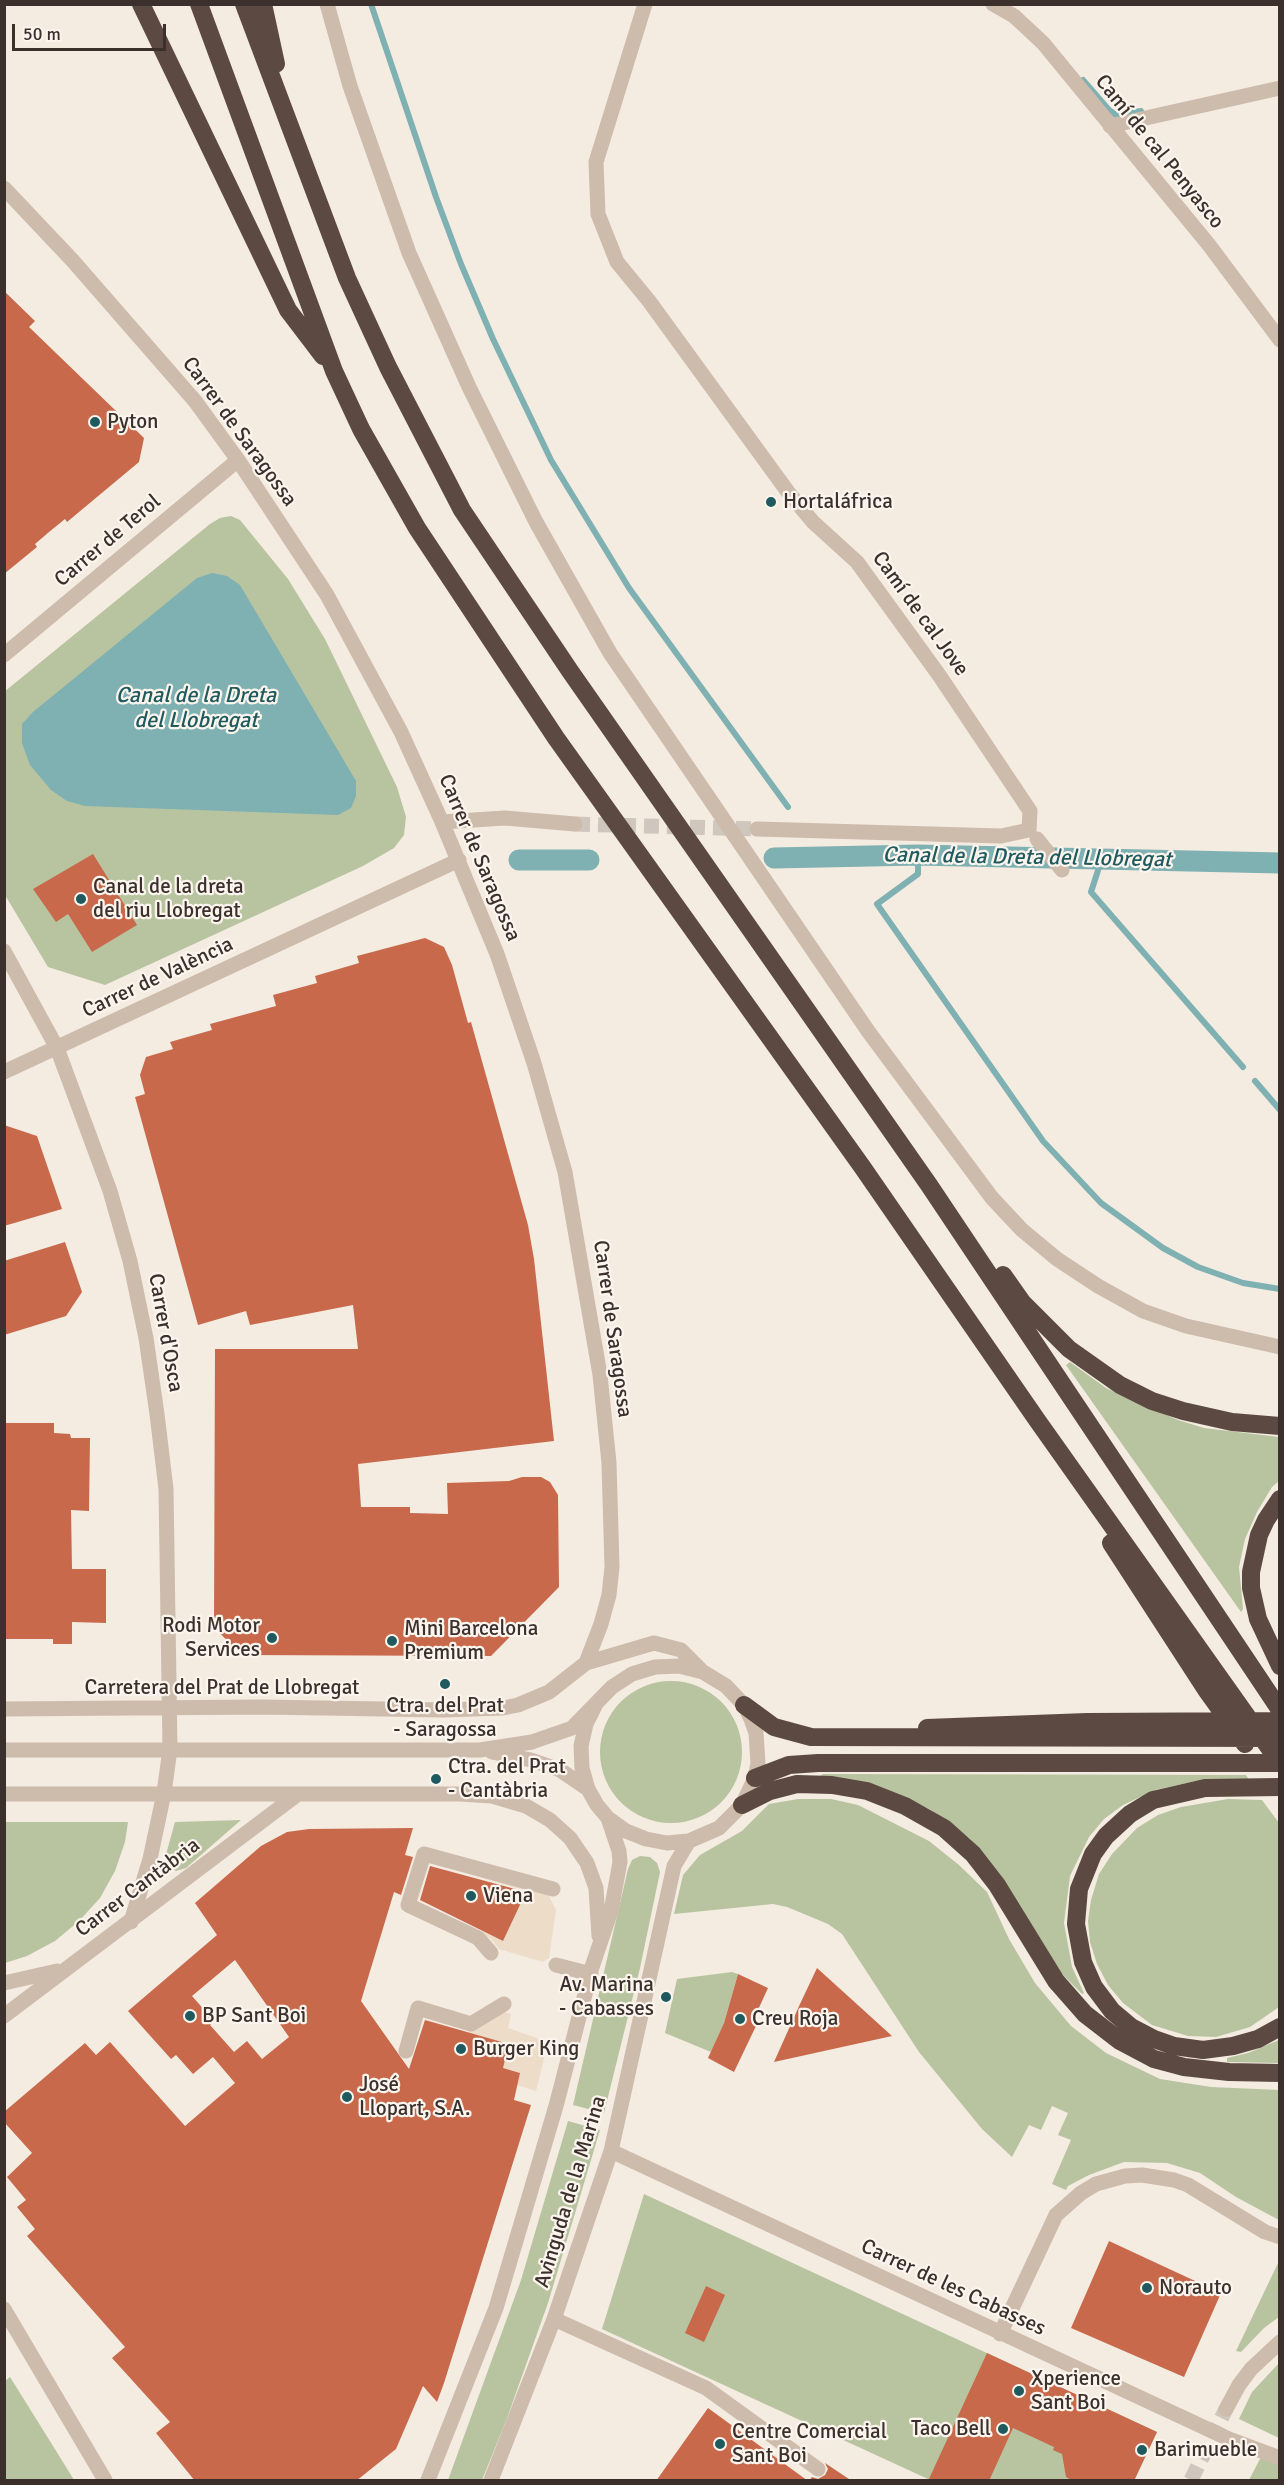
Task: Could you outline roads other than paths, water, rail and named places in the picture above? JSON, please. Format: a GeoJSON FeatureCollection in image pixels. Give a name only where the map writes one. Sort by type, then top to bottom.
{"type":"FeatureCollection","features":[{"type":"Feature","properties":{"kind":"highway"},"geometry":{"type":"LineString","coordinates":[[141,4],[288,310],[334,371]]}},
{"type":"Feature","properties":{"kind":"highway"},"geometry":{"type":"LineString","coordinates":[[199,4],[334,371],[394,489],[474,616],[556,738],[857,1159],[1037,1420],[1280,1763]]}},
{"type":"Feature","properties":{"kind":"highway"},"geometry":{"type":"LineString","coordinates":[[244,4],[347,278],[388,367],[462,510],[576,680],[929,1185],[1280,1710]]}},
{"type":"Feature","properties":{"kind":"highway"},"geometry":{"type":"LineString","coordinates":[[263,4],[290,128]]}},
{"type":"Feature","properties":{"kind":"highway"},"geometry":{"type":"LineString","coordinates":[[929,1185],[984,1249],[1022,1302],[1069,1349],[1120,1385],[1152,1401],[1183,1412],[1232,1422],[1280,1426]]}},
{"type":"Feature","properties":{"kind":"highway"},"geometry":{"type":"LineString","coordinates":[[1037,1420],[1128,1571],[1207,1691],[1280,1793]]}},
{"type":"Feature","properties":{"kind":"highway"},"geometry":{"type":"LineString","coordinates":[[1280,1499],[1259,1535],[1251,1572],[1252,1596],[1258,1619],[1280,1666]]}},
{"type":"Feature","properties":{"kind":"highway"},"geometry":{"type":"LineString","coordinates":[[744,1705],[774,1727],[811,1737],[1280,1738]]}},
{"type":"Feature","properties":{"kind":"highway"},"geometry":{"type":"LineString","coordinates":[[863,1738],[898,1730],[949,1725],[1280,1721]]}},
{"type":"Feature","properties":{"kind":"highway"},"geometry":{"type":"LineString","coordinates":[[755,1778],[789,1765],[819,1763],[1280,1763]]}},
{"type":"Feature","properties":{"kind":"highway"},"geometry":{"type":"LineString","coordinates":[[742,1805],[770,1791],[797,1784],[832,1785],[867,1791],[905,1806],[944,1828],[973,1854],[997,1885],[1056,1981],[1085,2014],[1120,2041],[1154,2059],[1184,2067],[1229,2072],[1280,2073]]}},
{"type":"Feature","properties":{"kind":"highway"},"geometry":{"type":"LineString","coordinates":[[1280,1787],[1205,1788],[1153,1800],[1130,1814],[1106,1836],[1093,1854],[1079,1889],[1076,1924],[1083,1962],[1094,1987],[1131,2027],[1154,2040],[1174,2046],[1203,2050],[1223,2048],[1258,2039],[1280,2026]]}},
{"type":"Feature","properties":{"kind":"street"},"geometry":{"type":"LineString","coordinates":[[327,4],[350,86],[409,253],[468,387],[536,522],[610,652],[868,1031],[992,1198],[1022,1230],[1057,1259],[1098,1286],[1143,1311],[1186,1326],[1280,1347]]}},
{"type":"Feature","properties":{"kind":"street","name":"Camí de cal Jove"},"geometry":{"type":"LineString","coordinates":[[645,4],[596,162],[598,214],[616,262],[649,301],[788,492],[813,522],[857,562],[887,602],[1030,811],[1033,835]]}},
{"type":"Feature","properties":{"kind":"street","name":"Camí de cal Penyasco"},"geometry":{"type":"LineString","coordinates":[[993,4],[1014,16],[1043,43],[1209,245],[1280,340]]}},
{"type":"Feature","properties":{"kind":"street"},"geometry":{"type":"LineString","coordinates":[[1110,126],[1280,88]]}},
{"type":"Feature","properties":{"kind":"street","name":"Carrer de Saragossa"},"geometry":{"type":"LineString","coordinates":[[4,188],[73,261],[195,401],[238,460],[339,615],[401,732],[459,860],[497,954],[534,1063],[565,1172],[600,1375],[609,1463],[612,1567],[607,1605],[586,1663]]}},
{"type":"Feature","properties":{"kind":"street","name":"Carrer de Terol"},"geometry":{"type":"LineString","coordinates":[[4,655],[238,460]]}},
{"type":"Feature","properties":{"kind":"street"},"geometry":{"type":"LineString","coordinates":[[442,822],[505,818],[575,824]]}},
{"type":"Feature","properties":{"kind":"street"},"geometry":{"type":"LineString","coordinates":[[757,829],[1033,835],[1054,840]]}},
{"type":"Feature","properties":{"kind":"street"},"geometry":{"type":"LineString","coordinates":[[1033,835],[1062,870]]}},
{"type":"Feature","properties":{"kind":"street","name":"Carrer de València"},"geometry":{"type":"LineString","coordinates":[[4,1072],[459,860]]}},
{"type":"Feature","properties":{"kind":"street","name":"Carrer d'Osca"},"geometry":{"type":"LineString","coordinates":[[4,951],[57,1048],[110,1191],[130,1261],[146,1338],[166,1489],[170,1749],[164,1793],[150,1859],[131,1922]]}},
{"type":"Feature","properties":{"kind":"street","name":"Carretera del Prat de Llobregat"},"geometry":{"type":"LineString","coordinates":[[4,1709],[443,1710],[502,1708],[518,1705],[549,1692],[586,1663],[654,1643],[681,1650],[703,1672]]}},
{"type":"Feature","properties":{"kind":"street"},"geometry":{"type":"LineString","coordinates":[[4,1750],[480,1750],[532,1742],[572,1728],[612,1687],[632,1674],[656,1667],[680,1666],[703,1672],[726,1686],[744,1705],[756,1733],[758,1763],[755,1778],[742,1805],[719,1828],[689,1841],[667,1843],[646,1839],[626,1831],[608,1818],[597,1805],[588,1789],[582,1768],[581,1746],[586,1724],[596,1704]]}},
{"type":"Feature","properties":{"kind":"street"},"geometry":{"type":"LineString","coordinates":[[480,1750],[531,1760],[560,1770],[588,1789]]}},
{"type":"Feature","properties":{"kind":"street"},"geometry":{"type":"LineString","coordinates":[[4,1794],[298,1794]]}},
{"type":"Feature","properties":{"kind":"street","name":"Avinguda de la Marina"},"geometry":{"type":"LineString","coordinates":[[298,1794],[492,1796],[526,1806],[550,1820],[570,1838],[587,1863],[596,1888],[599,1942]]}},
{"type":"Feature","properties":{"kind":"street","name":"Carrer Cantàbria"},"geometry":{"type":"LineString","coordinates":[[4,2016],[298,1794]]}},
{"type":"Feature","properties":{"kind":"street","name":"Avinguda de la Marina"},"geometry":{"type":"LineString","coordinates":[[428,2481],[496,2308],[556,2106],[599,1942],[611,1911],[620,1862],[619,1851],[608,1818]]}},
{"type":"Feature","properties":{"kind":"street","name":"Avinguda de la Marina"},"geometry":{"type":"LineString","coordinates":[[491,2481],[554,2319],[611,2151],[674,1866],[689,1841]]}},
{"type":"Feature","properties":{"kind":"street"},"geometry":{"type":"LineString","coordinates":[[491,1953],[478,1938],[408,1905],[424,1854],[553,1890]]}},
{"type":"Feature","properties":{"kind":"street"},"geometry":{"type":"LineString","coordinates":[[556,1965],[591,1974]]}},
{"type":"Feature","properties":{"kind":"street"},"geometry":{"type":"LineString","coordinates":[[4,1983],[65,1969]]}},
{"type":"Feature","properties":{"kind":"street"},"geometry":{"type":"LineString","coordinates":[[406,2051],[418,2008],[471,2024],[504,2004]]}},
{"type":"Feature","properties":{"kind":"street","name":"Carrer de les Cabasses"},"geometry":{"type":"LineString","coordinates":[[611,2151],[1000,2334],[1229,2439],[1280,2458]]}},
{"type":"Feature","properties":{"kind":"street"},"geometry":{"type":"LineString","coordinates":[[1000,2334],[1056,2215],[1075,2197],[1096,2184],[1125,2176],[1142,2175],[1174,2180],[1188,2185],[1265,2232],[1280,2237]]}},
{"type":"Feature","properties":{"kind":"street"},"geometry":{"type":"LineString","coordinates":[[4,2309],[105,2481]]}},
{"type":"Feature","properties":{"kind":"street"},"geometry":{"type":"LineString","coordinates":[[554,2319],[706,2388],[818,2469]]}},
{"type":"Feature","properties":{"kind":"street"},"geometry":{"type":"LineString","coordinates":[[1226,2409],[1251,2368],[1280,2342]]}},
{"type":"Feature","properties":{"kind":"water","name":"Canal de la Dreta del Llobregat"},"geometry":{"type":"Polygon","coordinates":[[[212,573],[227,576],[240,585],[356,781],[356,796],[351,808],[338,815],[85,806],[67,801],[51,790],[30,765],[22,743],[22,724],[33,712],[197,578],[212,573]]]}},
{"type":"Feature","properties":{"kind":"waterway"},"geometry":{"type":"LineString","coordinates":[[371,4],[461,264],[493,339],[551,460],[629,588],[788,807]]}},
{"type":"Feature","properties":{"kind":"waterway"},"geometry":{"type":"LineString","coordinates":[[1083,80],[1116,115],[1141,111]]}},
{"type":"Feature","properties":{"kind":"waterway","name":"Canal de la Dreta del Llobregat"},"geometry":{"type":"LineString","coordinates":[[802,850],[804,858]]}},
{"type":"Feature","properties":{"kind":"waterway"},"geometry":{"type":"LineString","coordinates":[[918,855],[918,874],[877,904],[1043,1141],[1101,1203],[1163,1248],[1198,1267],[1243,1283],[1280,1289]]}},
{"type":"Feature","properties":{"kind":"waterway","name":"Canal de la Dreta del Llobregat"},"geometry":{"type":"LineString","coordinates":[[774,858],[918,855],[1280,863]]}},
{"type":"Feature","properties":{"kind":"waterway"},"geometry":{"type":"LineString","coordinates":[[1102,858],[1091,892],[1243,1067]]}},
{"type":"Feature","properties":{"kind":"waterway","name":"Canal de la Dreta del Llobregat"},"geometry":{"type":"LineString","coordinates":[[519,860],[589,860]]}},
{"type":"Feature","properties":{"kind":"waterway"},"geometry":{"type":"LineString","coordinates":[[1255,1081],[1280,1110]]}},
{"type":"Feature","properties":{"kind":"tunnel"},"geometry":{"type":"LineString","coordinates":[[575,824],[757,829]]}},
{"type":"Feature","properties":{"kind":"tunnel"},"geometry":{"type":"LineString","coordinates":[[1191,2480],[1226,2409]]}},
{"type":"Feature","properties":{"kind":"place","name":"Pyton"},"geometry":{"type":"Point","coordinates":[95,422]}},
{"type":"Feature","properties":{"kind":"place","name":"Hortaláfrica"},"geometry":{"type":"Point","coordinates":[771,502]}},
{"type":"Feature","properties":{"kind":"place","name":"Canal de la dreta del riu Llobregat"},"geometry":{"type":"Point","coordinates":[81,899]}},
{"type":"Feature","properties":{"kind":"place","name":"Rodi Motor Services"},"geometry":{"type":"Point","coordinates":[272,1638]}},
{"type":"Feature","properties":{"kind":"place","name":"Mini Barcelona Premium"},"geometry":{"type":"Point","coordinates":[392,1641]}},
{"type":"Feature","properties":{"kind":"place","name":"Ctra. del Prat - Saragossa"},"geometry":{"type":"Point","coordinates":[445,1684]}},
{"type":"Feature","properties":{"kind":"place","name":"Ctra. del Prat - Cantàbria"},"geometry":{"type":"Point","coordinates":[436,1779]}},
{"type":"Feature","properties":{"kind":"place","name":"Viena"},"geometry":{"type":"Point","coordinates":[471,1896]}},
{"type":"Feature","properties":{"kind":"place","name":"Av. Marina - Cabasses"},"geometry":{"type":"Point","coordinates":[666,1997]}},
{"type":"Feature","properties":{"kind":"place","name":"BP Sant Boi"},"geometry":{"type":"Point","coordinates":[190,2016]}},
{"type":"Feature","properties":{"kind":"place","name":"Creu Roja"},"geometry":{"type":"Point","coordinates":[740,2019]}},
{"type":"Feature","properties":{"kind":"place","name":"Burger King"},"geometry":{"type":"Point","coordinates":[461,2049]}},
{"type":"Feature","properties":{"kind":"place","name":"José Llopart, S.A."},"geometry":{"type":"Point","coordinates":[347,2097]}},
{"type":"Feature","properties":{"kind":"place","name":"Norauto"},"geometry":{"type":"Point","coordinates":[1147,2288]}},
{"type":"Feature","properties":{"kind":"place","name":"Xperience Sant Boi"},"geometry":{"type":"Point","coordinates":[1019,2391]}},
{"type":"Feature","properties":{"kind":"place","name":"Taco Bell"},"geometry":{"type":"Point","coordinates":[1003,2429]}},
{"type":"Feature","properties":{"kind":"place","name":"Centre Comercial Sant Boi"},"geometry":{"type":"Point","coordinates":[720,2444]}},
{"type":"Feature","properties":{"kind":"place","name":"Barimueble"},"geometry":{"type":"Point","coordinates":[1142,2450]}}]}
